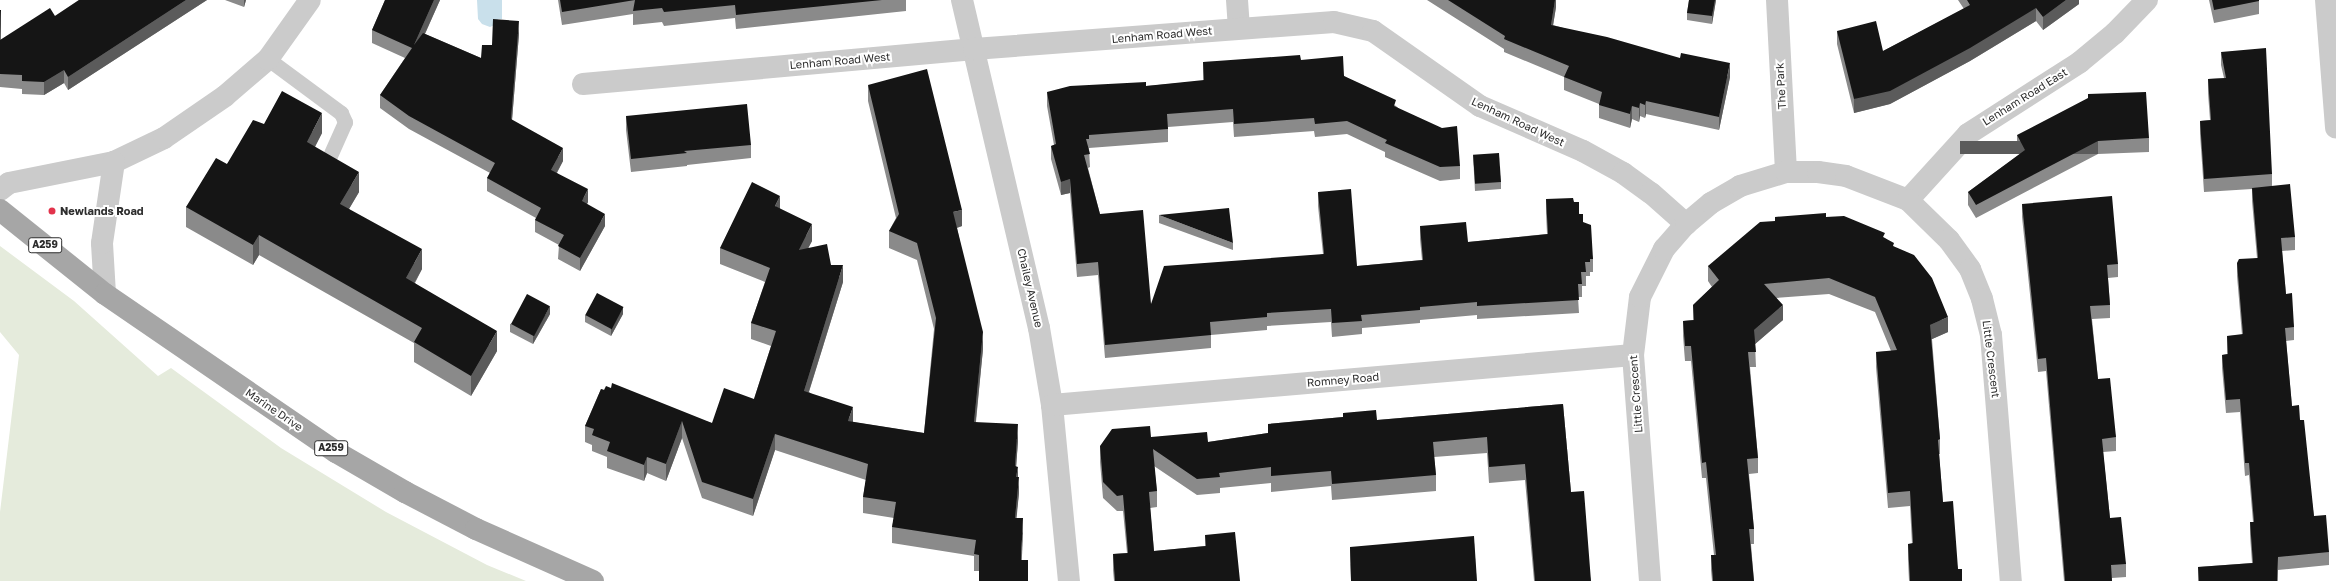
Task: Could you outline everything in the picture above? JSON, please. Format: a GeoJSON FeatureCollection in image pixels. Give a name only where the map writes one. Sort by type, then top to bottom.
{"type":"FeatureCollection","features":[{"type":"Feature","properties":{"kind":"main road","name":"Marine Drive"},"geometry":{"type":"LineString","coordinates":[[0,210],[105,294],[336,452],[398,488],[476,530],[594,581]]}},
{"type":"Feature","properties":{"kind":"street"},"geometry":{"type":"LineString","coordinates":[[0,190],[10,183],[114,162],[164,138],[225,96],[268,59],[310,0]]}},
{"type":"Feature","properties":{"kind":"street","name":"Chailey Avenue"},"geometry":{"type":"LineString","coordinates":[[962,0],[1039,328],[1052,404],[1069,581]]}},
{"type":"Feature","properties":{"kind":"street"},"geometry":{"type":"LineString","coordinates":[[1237,0],[1239,28]]}},
{"type":"Feature","properties":{"kind":"street","name":"The Park"},"geometry":{"type":"LineString","coordinates":[[1777,0],[1786,172]]}},
{"type":"Feature","properties":{"kind":"street","name":"Lenham Road East"},"geometry":{"type":"LineString","coordinates":[[1908,200],[1968,134],[2080,62],[2114,33],[2147,0]]}},
{"type":"Feature","properties":{"kind":"street"},"geometry":{"type":"LineString","coordinates":[[2326,0],[2336,128]]}},
{"type":"Feature","properties":{"kind":"street","name":"Lenham Road West"},"geometry":{"type":"LineString","coordinates":[[583,84],[974,49],[1334,22],[1373,31],[1480,106],[1583,151],[1623,173],[1651,193],[1686,224]]}},
{"type":"Feature","properties":{"kind":"street"},"geometry":{"type":"LineString","coordinates":[[105,294],[102,243],[114,162]]}},
{"type":"Feature","properties":{"kind":"street","name":"Little Crescent"},"geometry":{"type":"LineString","coordinates":[[1650,581],[1633,355],[1640,296],[1664,249],[1686,224],[1711,203],[1740,186],[1786,172],[1818,172],[1846,176],[1908,200],[1949,240],[1970,269],[1982,299],[1990,335],[1994,366],[2011,581]]}},
{"type":"Feature","properties":{"kind":"street","name":"Romney Road"},"geometry":{"type":"LineString","coordinates":[[1052,404],[1633,355]]}},
{"type":"Feature","properties":{"kind":"lane"},"geometry":{"type":"LineString","coordinates":[[268,59],[341,113],[345,122],[344,128],[328,160]]}},
{"type":"Feature","properties":{"kind":"green space"},"geometry":{"type":"Polygon","coordinates":[[[0,246],[74,301],[158,376],[171,368],[281,448],[386,512],[487,565],[526,581],[0,581],[0,512],[19,355],[0,332],[0,246]]]}},
{"type":"Feature","properties":{"kind":"water"},"geometry":{"type":"Polygon","coordinates":[[[477,0],[502,0],[502,19],[498,19],[497,24],[490,27],[482,24],[478,19],[477,0]]]}},
{"type":"Feature","properties":{"kind":"building"},"geometry":{"type":"Polygon","coordinates":[[[79,0],[186,0],[68,77],[64,70],[44,82],[22,81],[22,75],[0,74],[0,40],[50,8],[55,16],[79,0]]]}},
{"type":"Feature","properties":{"kind":"building"},"geometry":{"type":"Polygon","coordinates":[[[385,0],[434,0],[414,45],[423,33],[481,58],[482,45],[492,45],[493,19],[519,21],[511,119],[563,148],[551,170],[588,189],[582,201],[605,214],[580,258],[558,246],[564,235],[535,220],[541,208],[487,178],[495,163],[409,116],[380,95],[412,48],[372,30],[385,0]]]}},
{"type":"Feature","properties":{"kind":"building"},"geometry":{"type":"Polygon","coordinates":[[[560,0],[635,0],[562,12],[560,0]]]}},
{"type":"Feature","properties":{"kind":"building"},"geometry":{"type":"Polygon","coordinates":[[[635,0],[882,0],[736,15],[735,5],[664,12],[662,8],[633,11],[635,0]]]}},
{"type":"Feature","properties":{"kind":"building"},"geometry":{"type":"Polygon","coordinates":[[[1448,0],[1555,0],[1551,25],[1607,37],[1680,58],[1681,53],[1730,63],[1719,117],[1646,101],[1645,105],[1640,103],[1639,108],[1632,106],[1630,114],[1599,105],[1602,92],[1564,77],[1569,66],[1504,39],[1505,36],[1448,0]]]}},
{"type":"Feature","properties":{"kind":"building"},"geometry":{"type":"Polygon","coordinates":[[[1689,0],[1715,0],[1712,16],[1687,13],[1689,0]]]}},
{"type":"Feature","properties":{"kind":"building"},"geometry":{"type":"Polygon","coordinates":[[[1967,0],[2066,0],[2043,17],[2036,8],[1970,48],[1890,91],[1854,99],[1837,31],[1876,21],[1883,51],[1970,5],[1967,0]]]}},
{"type":"Feature","properties":{"kind":"building"},"geometry":{"type":"Polygon","coordinates":[[[2212,0],[2259,0],[2259,1],[2214,10],[2212,0]]]}},
{"type":"Feature","properties":{"kind":"building"},"geometry":{"type":"Polygon","coordinates":[[[0,10],[1,10],[0,40],[0,10]]]}},
{"type":"Feature","properties":{"kind":"building"},"geometry":{"type":"Polygon","coordinates":[[[2266,48],[2272,174],[2204,179],[2200,121],[2211,120],[2208,79],[2226,78],[2221,52],[2266,48]]]}},
{"type":"Feature","properties":{"kind":"building"},"geometry":{"type":"Polygon","coordinates":[[[1300,55],[1301,60],[1343,56],[1344,76],[1396,100],[1394,106],[1442,128],[1457,126],[1460,166],[1440,167],[1385,143],[1387,140],[1347,121],[1315,124],[1314,118],[1234,124],[1233,109],[1167,114],[1168,129],[1089,135],[1089,139],[1086,139],[1090,154],[1084,155],[1100,214],[1143,210],[1151,304],[1164,266],[1324,254],[1318,192],[1351,189],[1357,266],[1423,260],[1420,226],[1466,222],[1468,242],[1548,234],[1546,199],[1573,198],[1574,202],[1579,202],[1579,214],[1583,214],[1583,222],[1591,225],[1593,259],[1590,259],[1590,262],[1585,262],[1586,272],[1581,272],[1582,284],[1578,284],[1579,300],[1477,306],[1477,302],[1420,307],[1420,310],[1361,315],[1362,321],[1332,323],[1331,309],[1267,313],[1267,317],[1210,322],[1211,335],[1105,345],[1098,262],[1077,264],[1070,179],[1061,182],[1051,146],[1056,144],[1047,92],[1070,86],[1146,82],[1146,86],[1204,80],[1203,62],[1300,55]]]}},
{"type":"Feature","properties":{"kind":"building"},"geometry":{"type":"Polygon","coordinates":[[[927,69],[962,210],[953,212],[983,332],[974,422],[1018,424],[1015,466],[1018,467],[1016,477],[1019,477],[1015,518],[1023,518],[1021,560],[1028,560],[1028,581],[979,581],[979,555],[974,554],[976,540],[892,527],[896,502],[863,497],[868,464],[775,434],[753,499],[702,482],[682,421],[666,464],[647,457],[644,465],[607,451],[610,442],[592,435],[594,429],[585,426],[601,389],[604,390],[606,386],[611,388],[612,383],[712,423],[724,388],[754,399],[776,331],[751,323],[770,268],[720,248],[752,182],[780,196],[775,206],[812,224],[799,250],[827,244],[831,265],[843,265],[804,391],[853,407],[848,421],[924,433],[936,318],[917,243],[889,231],[899,214],[868,85],[927,69]]]}},
{"type":"Feature","properties":{"kind":"building"},"geometry":{"type":"Polygon","coordinates":[[[282,91],[322,113],[307,142],[359,172],[340,204],[422,249],[406,278],[497,331],[471,376],[414,342],[422,328],[259,235],[253,245],[186,207],[216,158],[227,164],[253,120],[264,124],[282,91]]]}},
{"type":"Feature","properties":{"kind":"building"},"geometry":{"type":"Polygon","coordinates":[[[2146,92],[2149,138],[2098,141],[1976,205],[1968,192],[2025,150],[2017,135],[2088,98],[2088,94],[2146,92]]]}},
{"type":"Feature","properties":{"kind":"building"},"geometry":{"type":"Polygon","coordinates":[[[747,104],[751,145],[684,151],[687,153],[631,159],[626,116],[747,104]]]}},
{"type":"Feature","properties":{"kind":"building"},"geometry":{"type":"Polygon","coordinates":[[[1499,153],[1501,182],[1475,184],[1473,155],[1499,153]]]}},
{"type":"Feature","properties":{"kind":"building"},"geometry":{"type":"Polygon","coordinates":[[[2290,184],[2295,237],[2281,238],[2286,294],[2292,293],[2294,327],[2285,328],[2292,406],[2299,405],[2300,420],[2304,420],[2314,516],[2326,515],[2329,552],[2278,557],[2277,581],[2199,581],[2198,567],[2253,563],[2250,522],[2254,522],[2249,463],[2245,463],[2240,399],[2226,400],[2222,355],[2228,354],[2227,336],[2243,334],[2237,263],[2239,259],[2258,258],[2252,188],[2290,184]]]}},
{"type":"Feature","properties":{"kind":"building"},"geometry":{"type":"Polygon","coordinates":[[[2112,196],[2118,264],[2107,265],[2110,305],[2090,306],[2098,379],[2110,378],[2116,437],[2102,439],[2110,518],[2121,517],[2126,564],[2111,565],[2112,581],[2065,581],[2046,358],[2038,359],[2022,204],[2112,196]]]}},
{"type":"Feature","properties":{"kind":"building"},"geometry":{"type":"Polygon","coordinates":[[[1229,208],[1233,243],[1159,215],[1229,208]]]}},
{"type":"Feature","properties":{"kind":"building"},"geometry":{"type":"Polygon","coordinates":[[[1826,213],[1826,217],[1844,216],[1885,233],[1883,237],[1894,243],[1893,246],[1914,255],[1932,278],[1948,317],[1930,325],[1940,439],[1938,440],[1943,502],[1953,501],[1958,569],[1962,569],[1962,581],[1910,581],[1908,544],[1913,543],[1910,491],[1888,493],[1876,352],[1897,350],[1875,297],[1829,278],[1764,284],[1783,305],[1754,330],[1756,352],[1748,352],[1758,458],[1747,459],[1754,529],[1749,529],[1754,581],[1713,581],[1711,555],[1716,555],[1706,462],[1702,463],[1691,346],[1685,346],[1683,321],[1694,320],[1693,305],[1719,280],[1708,266],[1760,222],[1775,221],[1775,217],[1826,213]]]}},
{"type":"Feature","properties":{"kind":"building"},"geometry":{"type":"Polygon","coordinates":[[[597,293],[623,307],[612,329],[585,315],[597,293]]]}},
{"type":"Feature","properties":{"kind":"building"},"geometry":{"type":"Polygon","coordinates":[[[527,294],[550,306],[534,336],[511,324],[527,294]]]}},
{"type":"Feature","properties":{"kind":"building"},"geometry":{"type":"Polygon","coordinates":[[[1563,404],[1571,492],[1584,491],[1591,581],[1535,581],[1525,464],[1489,467],[1487,437],[1433,442],[1436,475],[1332,484],[1331,471],[1271,476],[1271,467],[1219,473],[1220,477],[1197,479],[1153,449],[1157,491],[1149,492],[1154,551],[1206,546],[1205,535],[1235,532],[1240,581],[1115,581],[1113,554],[1128,553],[1123,495],[1117,496],[1103,482],[1100,446],[1112,429],[1150,426],[1151,437],[1207,432],[1208,442],[1268,433],[1268,424],[1343,417],[1343,413],[1376,410],[1377,420],[1563,404]]]}},
{"type":"Feature","properties":{"kind":"building"},"geometry":{"type":"Polygon","coordinates":[[[1474,536],[1477,581],[1351,581],[1350,547],[1474,536]]]}},
{"type":"Feature","properties":{"kind":"place","name":"Newlands Road"},"geometry":{"type":"Point","coordinates":[52,211]}}]}
